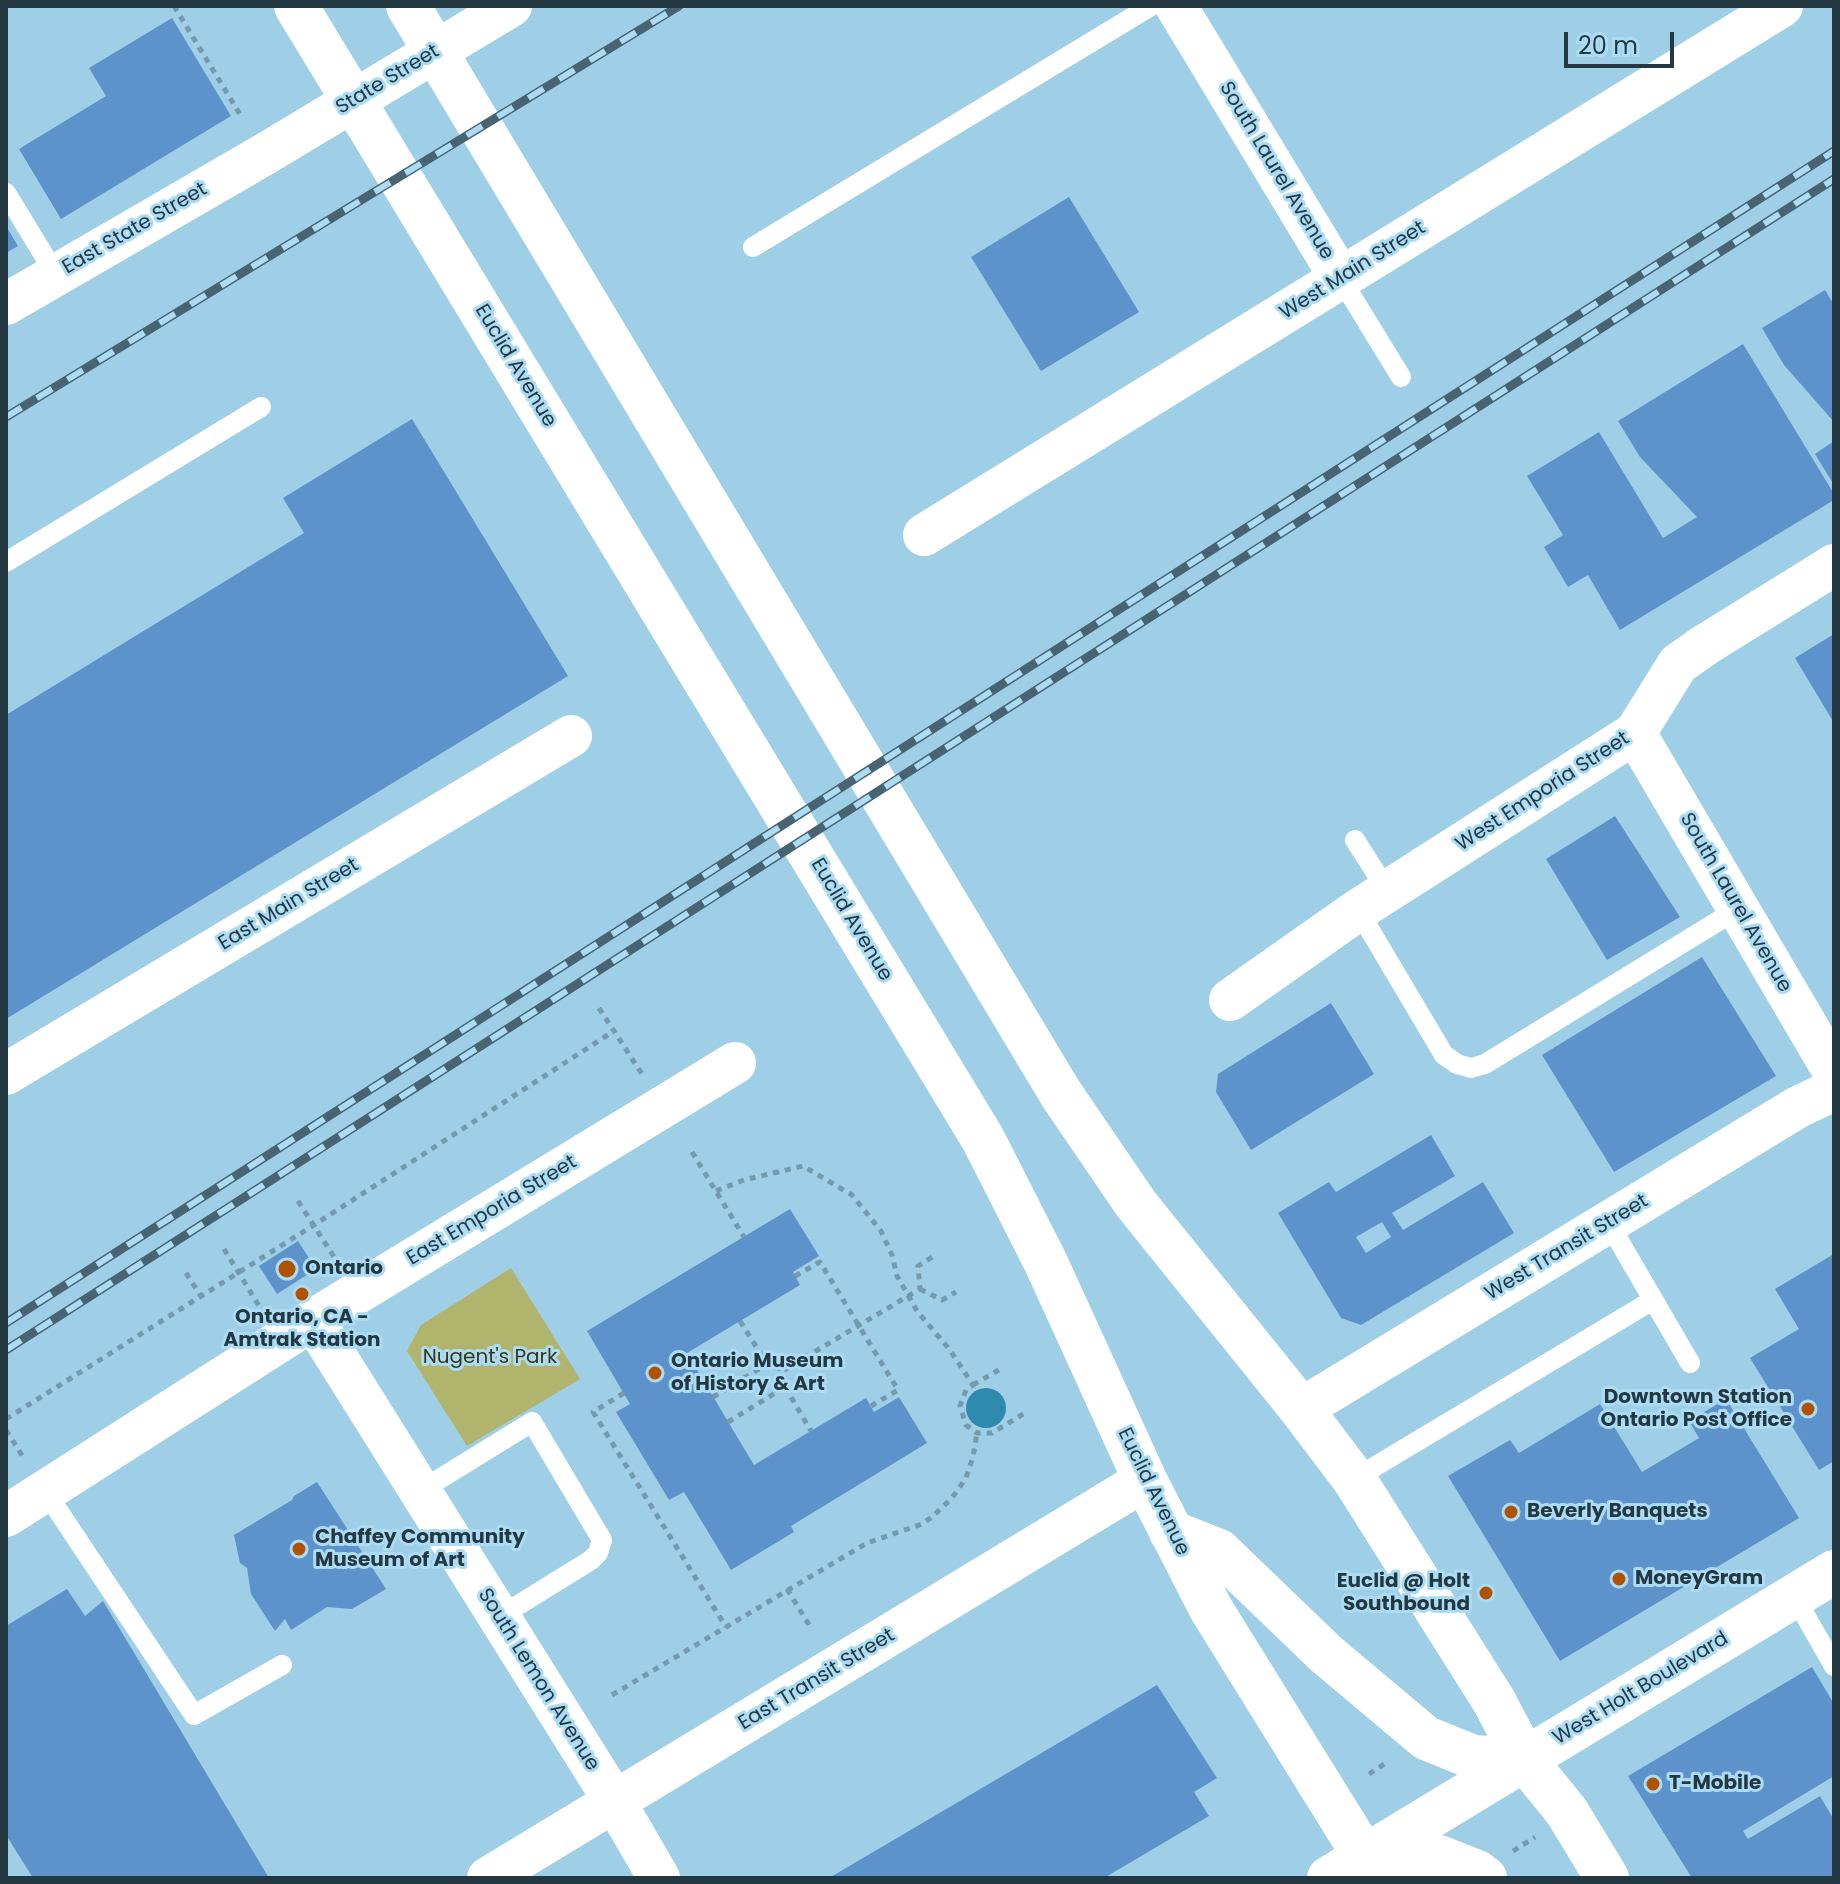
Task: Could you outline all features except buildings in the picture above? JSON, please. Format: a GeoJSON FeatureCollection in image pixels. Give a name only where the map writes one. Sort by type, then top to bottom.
{"type":"FeatureCollection","features":[{"type":"Feature","properties":{"kind":"main road","name":"Euclid Avenue"},"geometry":{"type":"LineString","coordinates":[[296,6],[983,1139],[1046,1263],[1171,1532],[1357,1871]]}},
{"type":"Feature","properties":{"kind":"main road"},"geometry":{"type":"LineString","coordinates":[[408,6],[1061,1094],[1136,1204],[1354,1479],[1494,1701],[1525,1760],[1567,1812],[1607,1878]]}},
{"type":"Feature","properties":{"kind":"main road"},"geometry":{"type":"LineString","coordinates":[[1171,1532],[1219,1551],[1326,1654],[1426,1738],[1473,1757],[1525,1760]]}},
{"type":"Feature","properties":{"kind":"main road","name":"West Holt Boulevard"},"geometry":{"type":"LineString","coordinates":[[1357,1871],[1449,1806],[1834,1572]]}},
{"type":"Feature","properties":{"kind":"main road"},"geometry":{"type":"LineString","coordinates":[[1357,1871],[1439,1857],[1485,1878]]}},
{"type":"Feature","properties":{"kind":"street","name":"State Street"},"geometry":{"type":"LineString","coordinates":[[265,154],[511,6]]}},
{"type":"Feature","properties":{"kind":"street","name":"South Laurel Avenue"},"geometry":{"type":"LineString","coordinates":[[1176,6],[1341,279]]}},
{"type":"Feature","properties":{"kind":"street","name":"West Main Street"},"geometry":{"type":"LineString","coordinates":[[924,535],[1782,6]]}},
{"type":"Feature","properties":{"kind":"street","name":"East State Street"},"geometry":{"type":"LineString","coordinates":[[6,304],[265,154]]}},
{"type":"Feature","properties":{"kind":"street","name":"West Emporia Street"},"geometry":{"type":"LineString","coordinates":[[1230,1000],[1373,901],[1635,733],[1678,664],[1834,565]]}},
{"type":"Feature","properties":{"kind":"street","name":"South Laurel Avenue"},"geometry":{"type":"LineString","coordinates":[[1635,733],[1834,1072]]}},
{"type":"Feature","properties":{"kind":"street","name":"East Main Street"},"geometry":{"type":"LineString","coordinates":[[6,1074],[571,736]]}},
{"type":"Feature","properties":{"kind":"street","name":"East Emporia Street"},"geometry":{"type":"LineString","coordinates":[[6,1516],[297,1330],[735,1063]]}},
{"type":"Feature","properties":{"kind":"street","name":"West Transit Street"},"geometry":{"type":"LineString","coordinates":[[1301,1409],[1798,1107],[1834,1090]]}},
{"type":"Feature","properties":{"kind":"street","name":"South Lemon Avenue"},"geometry":{"type":"LineString","coordinates":[[297,1330],[420,1491],[615,1802],[659,1878]]}},
{"type":"Feature","properties":{"kind":"street","name":"East Transit Street"},"geometry":{"type":"LineString","coordinates":[[488,1878],[1145,1480]]}},
{"type":"Feature","properties":{"kind":"lane"},"geometry":{"type":"LineString","coordinates":[[753,247],[1151,6]]}},
{"type":"Feature","properties":{"kind":"lane"},"geometry":{"type":"LineString","coordinates":[[6,193],[56,275]]}},
{"type":"Feature","properties":{"kind":"lane","name":"South Laurel Avenue"},"geometry":{"type":"LineString","coordinates":[[1341,279],[1401,377]]}},
{"type":"Feature","properties":{"kind":"lane"},"geometry":{"type":"LineString","coordinates":[[6,562],[261,407]]}},
{"type":"Feature","properties":{"kind":"lane"},"geometry":{"type":"LineString","coordinates":[[1355,840],[1373,901],[1444,1055],[1457,1064],[1471,1068],[1485,1064],[1738,909]]}},
{"type":"Feature","properties":{"kind":"lane"},"geometry":{"type":"LineString","coordinates":[[1608,1222],[1690,1363]]}},
{"type":"Feature","properties":{"kind":"lane"},"geometry":{"type":"LineString","coordinates":[[1354,1479],[1653,1300]]}},
{"type":"Feature","properties":{"kind":"lane"},"geometry":{"type":"LineString","coordinates":[[420,1491],[532,1422],[602,1540],[598,1553],[591,1560],[499,1617]]}},
{"type":"Feature","properties":{"kind":"lane"},"geometry":{"type":"LineString","coordinates":[[45,1491],[194,1715],[282,1665]]}},
{"type":"Feature","properties":{"kind":"lane"},"geometry":{"type":"LineString","coordinates":[[1794,1596],[1834,1666]]}},
{"type":"Feature","properties":{"kind":"path"},"geometry":{"type":"LineString","coordinates":[[174,6],[241,116]]}},
{"type":"Feature","properties":{"kind":"path"},"geometry":{"type":"LineString","coordinates":[[599,1008],[663,1107]]}},
{"type":"Feature","properties":{"kind":"path"},"geometry":{"type":"LineString","coordinates":[[6,1419],[202,1299],[614,1031]]}},
{"type":"Feature","properties":{"kind":"path"},"geometry":{"type":"LineString","coordinates":[[692,1152],[744,1237]]}},
{"type":"Feature","properties":{"kind":"path"},"geometry":{"type":"LineString","coordinates":[[716,1191],[744,1180],[803,1166],[852,1195],[881,1231],[897,1276],[908,1295],[973,1385]]}},
{"type":"Feature","properties":{"kind":"path"},"geometry":{"type":"LineString","coordinates":[[298,1201],[358,1293]]}},
{"type":"Feature","properties":{"kind":"path"},"geometry":{"type":"LineString","coordinates":[[224,1249],[239,1273],[297,1330]]}},
{"type":"Feature","properties":{"kind":"path"},"geometry":{"type":"LineString","coordinates":[[920,1289],[918,1266],[934,1256]]}},
{"type":"Feature","properties":{"kind":"path"},"geometry":{"type":"LineString","coordinates":[[795,1276],[820,1262],[898,1390],[871,1406]]}},
{"type":"Feature","properties":{"kind":"path"},"geometry":{"type":"LineString","coordinates":[[186,1273],[202,1299]]}},
{"type":"Feature","properties":{"kind":"path"},"geometry":{"type":"LineString","coordinates":[[784,1370],[920,1289]]}},
{"type":"Feature","properties":{"kind":"path"},"geometry":{"type":"LineString","coordinates":[[920,1289],[942,1300],[956,1292]]}},
{"type":"Feature","properties":{"kind":"path"},"geometry":{"type":"LineString","coordinates":[[740,1321],[767,1364],[784,1370]]}},
{"type":"Feature","properties":{"kind":"path"},"geometry":{"type":"LineString","coordinates":[[713,1397],[767,1364]]}},
{"type":"Feature","properties":{"kind":"path"},"geometry":{"type":"LineString","coordinates":[[1002,1368],[973,1385],[962,1398],[961,1412],[966,1425],[977,1433],[992,1433],[1028,1411]]}},
{"type":"Feature","properties":{"kind":"path"},"geometry":{"type":"LineString","coordinates":[[784,1370],[785,1387],[811,1431]]}},
{"type":"Feature","properties":{"kind":"path"},"geometry":{"type":"LineString","coordinates":[[728,1422],[785,1387]]}},
{"type":"Feature","properties":{"kind":"path"},"geometry":{"type":"LineString","coordinates":[[624,1393],[593,1412],[726,1627]]}},
{"type":"Feature","properties":{"kind":"path"},"geometry":{"type":"LineString","coordinates":[[612,1695],[867,1543],[922,1524],[932,1517],[952,1498],[966,1478],[977,1433]]}},
{"type":"Feature","properties":{"kind":"path"},"geometry":{"type":"LineString","coordinates":[[787,1589],[811,1628]]}},
{"type":"Feature","properties":{"kind":"green space","name":"Nugent's Park"},"geometry":{"type":"Polygon","coordinates":[[[511,1268],[580,1379],[467,1446],[407,1351],[421,1325],[511,1268]]]}},
{"type":"Feature","properties":{"kind":"water"},"geometry":{"type":"Polygon","coordinates":[[[986,1388],[1000,1394],[1006,1408],[1000,1422],[986,1428],[972,1422],[966,1408],[972,1394],[986,1388]]]}},
{"type":"Feature","properties":{"kind":"railway"},"geometry":{"type":"LineString","coordinates":[[6,417],[679,6]]}},
{"type":"Feature","properties":{"kind":"railway"},"geometry":{"type":"LineString","coordinates":[[6,1323],[1834,151]]}},
{"type":"Feature","properties":{"kind":"railway"},"geometry":{"type":"LineString","coordinates":[[6,1350],[1834,179]]}},
{"type":"Feature","properties":{"kind":"place","name":"Ontario"},"geometry":{"type":"Point","coordinates":[287,1269]}},
{"type":"Feature","properties":{"kind":"place","name":"Ontario, CA - Amtrak Station"},"geometry":{"type":"Point","coordinates":[302,1294]}},
{"type":"Feature","properties":{"kind":"place","name":"Ontario Museum of History & Art"},"geometry":{"type":"Point","coordinates":[655,1373]}},
{"type":"Feature","properties":{"kind":"place","name":"Downtown Station Ontario Post Office"},"geometry":{"type":"Point","coordinates":[1808,1409]}},
{"type":"Feature","properties":{"kind":"place","name":"Beverly Banquets"},"geometry":{"type":"Point","coordinates":[1511,1512]}},
{"type":"Feature","properties":{"kind":"place","name":"Chaffey Community Museum of Art"},"geometry":{"type":"Point","coordinates":[299,1549]}},
{"type":"Feature","properties":{"kind":"place","name":"MoneyGram"},"geometry":{"type":"Point","coordinates":[1619,1579]}},
{"type":"Feature","properties":{"kind":"place","name":"Euclid @ Holt Southbound"},"geometry":{"type":"Point","coordinates":[1486,1593]}},
{"type":"Feature","properties":{"kind":"place","name":"T-Mobile"},"geometry":{"type":"Point","coordinates":[1653,1784]}}]}
